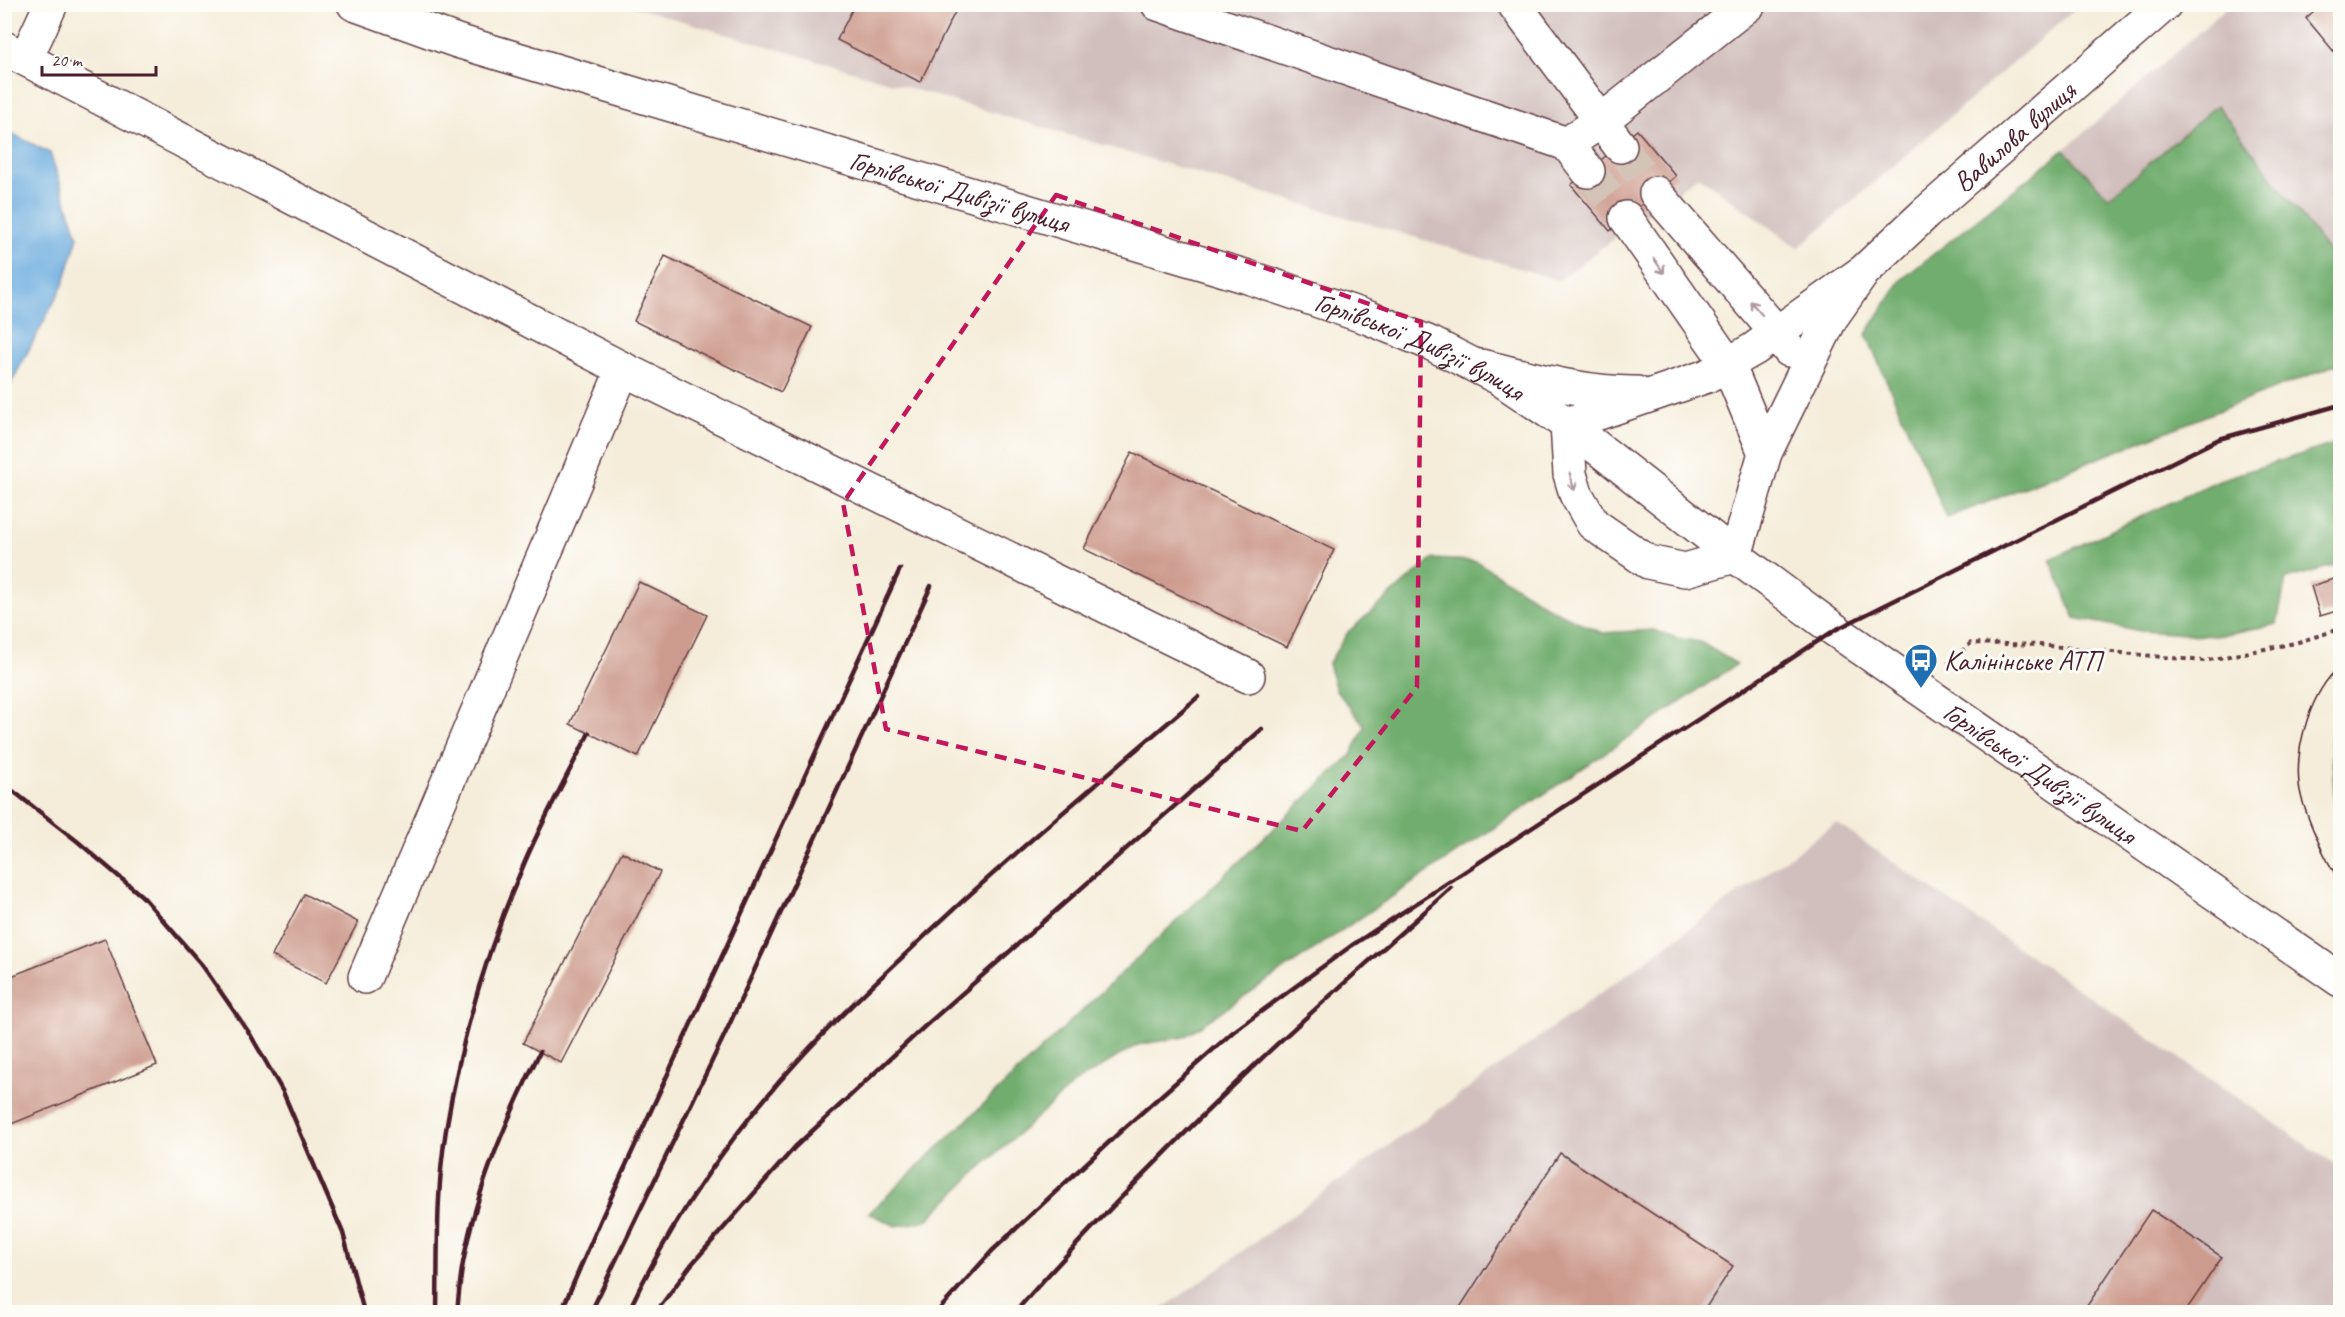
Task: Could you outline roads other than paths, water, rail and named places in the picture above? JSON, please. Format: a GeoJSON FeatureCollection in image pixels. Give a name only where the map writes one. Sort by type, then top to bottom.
{"type":"FeatureCollection","features":[{"type":"Feature","properties":{"kind":"main road"},"geometry":{"type":"LineString","coordinates":[[51,4],[15,53],[623,369],[1248,676]]}},
{"type":"Feature","properties":{"kind":"main road"},"geometry":{"type":"LineString","coordinates":[[1158,4],[1567,144],[1611,134],[1749,4]]}},
{"type":"Feature","properties":{"kind":"main road"},"geometry":{"type":"LineString","coordinates":[[1514,4],[1611,134]]}},
{"type":"Feature","properties":{"kind":"main road","name":"Вавилова вулиця"},"geometry":{"type":"LineString","coordinates":[[1864,271],[1926,213],[2165,4]]}},
{"type":"Feature","properties":{"kind":"main road","name":"Горлівської Дивізії вулиця"},"geometry":{"type":"LineString","coordinates":[[357,5],[457,41],[1248,277],[1369,318],[1432,344],[1499,378],[1567,424],[1735,556],[1921,689],[2340,980]]}},
{"type":"Feature","properties":{"kind":"main road"},"geometry":{"type":"LineString","coordinates":[[1567,144],[1588,171]]}},
{"type":"Feature","properties":{"kind":"main road"},"geometry":{"type":"LineString","coordinates":[[1656,193],[1777,333],[1804,371]]}},
{"type":"Feature","properties":{"kind":"main road"},"geometry":{"type":"LineString","coordinates":[[1626,218],[1728,364],[1765,453]]}},
{"type":"Feature","properties":{"kind":"main road"},"geometry":{"type":"LineString","coordinates":[[1864,271],[1831,318],[1765,453],[1735,556],[1685,570],[1648,562],[1593,524],[1576,495],[1570,474],[1567,424],[1707,376],[1777,333],[1864,271]]}},
{"type":"Feature","properties":{"kind":"main road"},"geometry":{"type":"LineString","coordinates":[[1468,363],[1558,384],[1611,393],[1655,393]]}},
{"type":"Feature","properties":{"kind":"main road"},"geometry":{"type":"LineString","coordinates":[[365,977],[623,369]]}},
{"type":"Feature","properties":{"kind":"water"},"geometry":{"type":"Polygon","coordinates":[[[5,130],[50,153],[78,237],[63,285],[5,395],[5,130]]]}},
{"type":"Feature","properties":{"kind":"tunnel"},"geometry":{"type":"LineString","coordinates":[[1620,146],[1656,193]]}},
{"type":"Feature","properties":{"kind":"tunnel"},"geometry":{"type":"LineString","coordinates":[[1588,171],[1626,218]]}},
{"type":"Feature","properties":{"kind":"tram line"},"geometry":{"type":"LineString","coordinates":[[2340,666],[2313,704],[2303,736],[2298,769],[2301,794],[2309,820],[2321,848],[2340,880]]}},
{"type":"Feature","properties":{"kind":"railway"},"geometry":{"type":"LineString","coordinates":[[937,1312],[992,1251],[1121,1131],[1233,1032],[1351,946],[1835,630],[2219,439],[2340,405]]}},
{"type":"Feature","properties":{"kind":"railway"},"geometry":{"type":"LineString","coordinates":[[561,1312],[603,1215],[900,569]]}},
{"type":"Feature","properties":{"kind":"railway"},"geometry":{"type":"LineString","coordinates":[[591,1312],[725,1034],[931,586]]}},
{"type":"Feature","properties":{"kind":"railway"},"geometry":{"type":"LineString","coordinates":[[628,1312],[664,1244],[706,1177],[753,1113],[804,1054],[870,987],[981,884],[1198,697]]}},
{"type":"Feature","properties":{"kind":"railway"},"geometry":{"type":"LineString","coordinates":[[656,1312],[691,1265],[795,1147],[924,1027],[1262,729]]}},
{"type":"Feature","properties":{"kind":"railway"},"geometry":{"type":"LineString","coordinates":[[437,1312],[441,1175],[446,1130],[459,1062],[487,962],[511,896],[539,831],[589,733]]}},
{"type":"Feature","properties":{"kind":"railway"},"geometry":{"type":"LineString","coordinates":[[4,784],[77,841],[143,897],[202,965],[250,1034],[283,1092],[343,1233],[364,1312]]}},
{"type":"Feature","properties":{"kind":"railway"},"geometry":{"type":"LineString","coordinates":[[1015,1312],[1104,1216],[1227,1091],[1451,888]]}},
{"type":"Feature","properties":{"kind":"railway"},"geometry":{"type":"LineString","coordinates":[[457,1312],[470,1231],[485,1178],[516,1101],[540,1052]]}},
{"type":"Feature","properties":{"kind":"place","name":"Калінінське АТП"},"geometry":{"type":"Point","coordinates":[1921,689]}}]}
